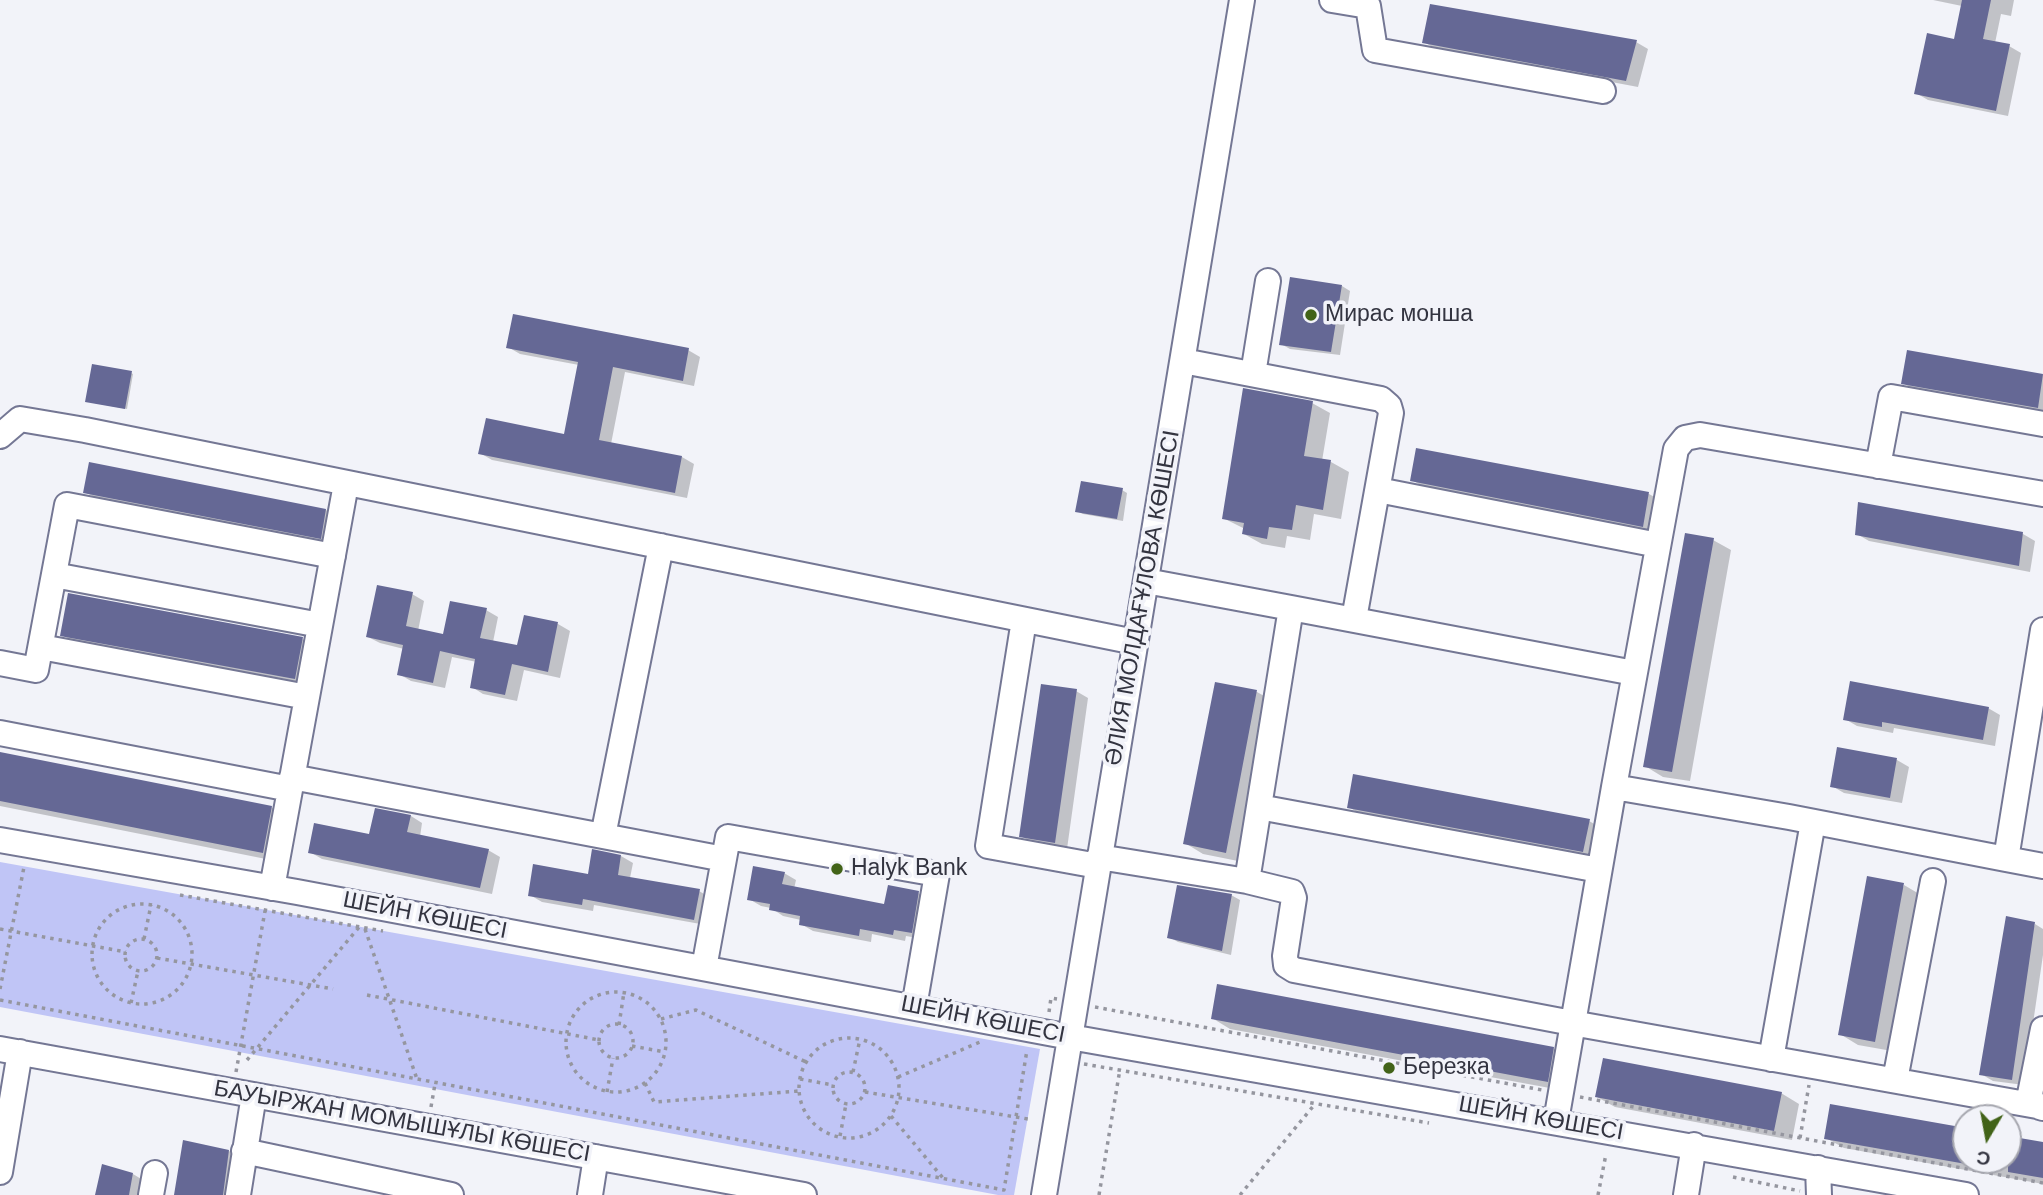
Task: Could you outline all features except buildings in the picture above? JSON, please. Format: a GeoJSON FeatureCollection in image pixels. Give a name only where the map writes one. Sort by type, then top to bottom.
{"type":"FeatureCollection","features":[{"type":"Feature","properties":{"kind":"street","name":"ӘЛИЯ МОЛДАҒҰЛОВА КӨШЕСІ"},"geometry":{"type":"LineString","coordinates":[[1044,1195],[1242,0]]}},
{"type":"Feature","properties":{"kind":"street"},"geometry":{"type":"LineString","coordinates":[[1332,0],[1368,6],[1374,50],[1603,91]]}},
{"type":"Feature","properties":{"kind":"street"},"geometry":{"type":"LineString","coordinates":[[1253,374],[1268,281]]}},
{"type":"Feature","properties":{"kind":"street"},"geometry":{"type":"LineString","coordinates":[[1183,360],[1381,399],[1389,405],[1391,413],[1354,619]]}},
{"type":"Feature","properties":{"kind":"street"},"geometry":{"type":"LineString","coordinates":[[1878,466],[1891,397],[2043,424]]}},
{"type":"Feature","properties":{"kind":"street"},"geometry":{"type":"LineString","coordinates":[[0,436],[20,419],[85,430],[1135,642]]}},
{"type":"Feature","properties":{"kind":"street"},"geometry":{"type":"LineString","coordinates":[[1556,1121],[1633,673],[1676,449],[1685,438],[1700,435],[2043,494]]}},
{"type":"Feature","properties":{"kind":"street"},"geometry":{"type":"LineString","coordinates":[[269,899],[346,484]]}},
{"type":"Feature","properties":{"kind":"street"},"geometry":{"type":"LineString","coordinates":[[1378,489],[1658,545]]}},
{"type":"Feature","properties":{"kind":"street"},"geometry":{"type":"LineString","coordinates":[[0,663],[36,670],[67,505],[333,556]]}},
{"type":"Feature","properties":{"kind":"street"},"geometry":{"type":"LineString","coordinates":[[603,836],[661,547]]}},
{"type":"Feature","properties":{"kind":"street"},"geometry":{"type":"LineString","coordinates":[[54,575],[320,625]]}},
{"type":"Feature","properties":{"kind":"street"},"geometry":{"type":"LineString","coordinates":[[1146,580],[1633,673]]}},
{"type":"Feature","properties":{"kind":"street"},"geometry":{"type":"LineString","coordinates":[[1247,881],[1291,608]]}},
{"type":"Feature","properties":{"kind":"street"},"geometry":{"type":"LineString","coordinates":[[1024,620],[988,846],[1247,881],[1292,892],[1285,956],[1286,965],[1294,970],[2040,1107]]}},
{"type":"Feature","properties":{"kind":"street"},"geometry":{"type":"LineString","coordinates":[[2006,859],[2043,630]]}},
{"type":"Feature","properties":{"kind":"street"},"geometry":{"type":"LineString","coordinates":[[41,647],[307,697]]}},
{"type":"Feature","properties":{"kind":"street"},"geometry":{"type":"LineString","coordinates":[[0,733],[724,859]]}},
{"type":"Feature","properties":{"kind":"street"},"geometry":{"type":"LineString","coordinates":[[1614,788],[1813,822],[2043,866]]}},
{"type":"Feature","properties":{"kind":"street"},"geometry":{"type":"LineString","coordinates":[[1259,807],[1599,870]]}},
{"type":"Feature","properties":{"kind":"street"},"geometry":{"type":"LineString","coordinates":[[1771,1059],[1813,822]]}},
{"type":"Feature","properties":{"kind":"street"},"geometry":{"type":"LineString","coordinates":[[705,968],[728,836],[937,874],[914,1007]]}},
{"type":"Feature","properties":{"kind":"street","name":"ШЕЙН КӨШЕСІ"},"geometry":{"type":"LineString","coordinates":[[0,839],[269,899],[705,968],[1070,1037],[1694,1145],[1818,1168],[1904,1190],[1966,1195]]}},
{"type":"Feature","properties":{"kind":"street"},"geometry":{"type":"LineString","coordinates":[[1895,1080],[1933,881]]}},
{"type":"Feature","properties":{"kind":"street"},"geometry":{"type":"LineString","coordinates":[[2040,1107],[2032,1101],[2030,1094],[2043,1029]]}},
{"type":"Feature","properties":{"kind":"street"},"geometry":{"type":"LineString","coordinates":[[0,1172],[10,1051]]}},
{"type":"Feature","properties":{"kind":"street","name":"БАУЫРЖАН МОМЫШҰЛЫ КӨШЕСІ"},"geometry":{"type":"LineString","coordinates":[[10,1051],[596,1157],[762,1191],[804,1195]]}},
{"type":"Feature","properties":{"kind":"street"},"geometry":{"type":"LineString","coordinates":[[238,1195],[244,1152],[243,1093]]}},
{"type":"Feature","properties":{"kind":"street"},"geometry":{"type":"LineString","coordinates":[[1686,1195],[1694,1145]]}},
{"type":"Feature","properties":{"kind":"street"},"geometry":{"type":"LineString","coordinates":[[244,1152],[451,1195]]}},
{"type":"Feature","properties":{"kind":"street"},"geometry":{"type":"LineString","coordinates":[[590,1195],[596,1157]]}},
{"type":"Feature","properties":{"kind":"street"},"geometry":{"type":"LineString","coordinates":[[1818,1168],[1819,1195]]}},
{"type":"Feature","properties":{"kind":"path"},"geometry":{"type":"LineString","coordinates":[[0,989],[23,867],[37,869]]}},
{"type":"Feature","properties":{"kind":"path"},"geometry":{"type":"LineString","coordinates":[[171,893],[269,899],[362,928],[392,933]]}},
{"type":"Feature","properties":{"kind":"path"},"geometry":{"type":"LineString","coordinates":[[243,1093],[242,1045],[269,899]]}},
{"type":"Feature","properties":{"kind":"path"},"geometry":{"type":"LineString","coordinates":[[132,904],[151,905],[165,909],[178,919],[187,932],[192,947],[191,963],[186,978],[176,991],[163,1000],[147,1004],[131,1003],[115,997],[102,985],[94,970],[94,936],[103,921],[116,910],[132,904]]}},
{"type":"Feature","properties":{"kind":"path"},"geometry":{"type":"LineString","coordinates":[[144,939],[151,905]]}},
{"type":"Feature","properties":{"kind":"path"},"geometry":{"type":"LineString","coordinates":[[247,1060],[309,985],[362,928]]}},
{"type":"Feature","properties":{"kind":"path"},"geometry":{"type":"LineString","coordinates":[[362,928],[391,1000],[416,1079]]}},
{"type":"Feature","properties":{"kind":"path"},"geometry":{"type":"LineString","coordinates":[[0,929],[125,951]]}},
{"type":"Feature","properties":{"kind":"path"},"geometry":{"type":"LineString","coordinates":[[144,939],[155,947],[157,958],[152,967],[138,971],[127,962],[125,951],[131,942],[144,939]]}},
{"type":"Feature","properties":{"kind":"path"},"geometry":{"type":"LineString","coordinates":[[157,958],[333,989]]}},
{"type":"Feature","properties":{"kind":"path"},"geometry":{"type":"LineString","coordinates":[[131,1003],[138,971]]}},
{"type":"Feature","properties":{"kind":"path"},"geometry":{"type":"LineString","coordinates":[[619,1025],[624,992]]}},
{"type":"Feature","properties":{"kind":"path"},"geometry":{"type":"LineString","coordinates":[[624,992],[634,995],[648,1003],[661,1019],[665,1031],[665,1052],[653,1077],[645,1083],[624,1092],[607,1092],[591,1086],[578,1076],[569,1062],[565,1045],[566,1034],[574,1013],[586,1001],[600,993],[624,992]]}},
{"type":"Feature","properties":{"kind":"path"},"geometry":{"type":"LineString","coordinates":[[367,995],[599,1040]]}},
{"type":"Feature","properties":{"kind":"path"},"geometry":{"type":"LineString","coordinates":[[0,1000],[1004,1190],[1027,1047]]}},
{"type":"Feature","properties":{"kind":"path"},"geometry":{"type":"LineString","coordinates":[[661,1019],[696,1010],[806,1062]]}},
{"type":"Feature","properties":{"kind":"path"},"geometry":{"type":"LineString","coordinates":[[1099,1195],[1129,1013]]}},
{"type":"Feature","properties":{"kind":"path"},"geometry":{"type":"LineString","coordinates":[[619,1025],[631,1032],[632,1046],[624,1056],[613,1058],[603,1053],[599,1040],[606,1028],[619,1025]]}},
{"type":"Feature","properties":{"kind":"path"},"geometry":{"type":"LineString","coordinates":[[974,1037],[988,1040]]}},
{"type":"Feature","properties":{"kind":"path"},"geometry":{"type":"LineString","coordinates":[[841,1038],[860,1039],[873,1043],[886,1053],[895,1066],[899,1098],[891,1116],[883,1125],[869,1134],[854,1138],[839,1137],[821,1130],[809,1118],[801,1103],[800,1079],[811,1054],[824,1043],[841,1038]]}},
{"type":"Feature","properties":{"kind":"path"},"geometry":{"type":"LineString","coordinates":[[853,1072],[860,1039]]}},
{"type":"Feature","properties":{"kind":"path"},"geometry":{"type":"LineString","coordinates":[[898,1077],[981,1042]]}},
{"type":"Feature","properties":{"kind":"path"},"geometry":{"type":"LineString","coordinates":[[632,1046],[665,1052]]}},
{"type":"Feature","properties":{"kind":"path"},"geometry":{"type":"LineString","coordinates":[[607,1092],[613,1058]]}},
{"type":"Feature","properties":{"kind":"path"},"geometry":{"type":"LineString","coordinates":[[1800,1138],[1812,1066]]}},
{"type":"Feature","properties":{"kind":"path"},"geometry":{"type":"LineString","coordinates":[[853,1072],[862,1078],[864,1092],[857,1102],[846,1104],[834,1095],[833,1085],[843,1073],[853,1072]]}},
{"type":"Feature","properties":{"kind":"path"},"geometry":{"type":"LineString","coordinates":[[800,1079],[833,1085]]}},
{"type":"Feature","properties":{"kind":"path"},"geometry":{"type":"LineString","coordinates":[[645,1083],[654,1102],[799,1091]]}},
{"type":"Feature","properties":{"kind":"path"},"geometry":{"type":"LineString","coordinates":[[864,1092],[1028,1119]]}},
{"type":"Feature","properties":{"kind":"path"},"geometry":{"type":"LineString","coordinates":[[839,1137],[846,1104]]}},
{"type":"Feature","properties":{"kind":"path"},"geometry":{"type":"LineString","coordinates":[[1240,1195],[1315,1104]]}},
{"type":"Feature","properties":{"kind":"path"},"geometry":{"type":"LineString","coordinates":[[891,1116],[943,1178]]}},
{"type":"Feature","properties":{"kind":"path"},"geometry":{"type":"LineString","coordinates":[[1598,1195],[1606,1154]]}},
{"type":"Feature","properties":{"kind":"shaded area"},"geometry":{"type":"Polygon","coordinates":[[[0,862],[1040,1049],[1014,1195],[998,1195],[0,1007],[0,862]]]}},
{"type":"Feature","properties":{"kind":"place","name":"Мирас монша"},"geometry":{"type":"Point","coordinates":[1311,315]}},
{"type":"Feature","properties":{"kind":"place","name":"Halyk Bank"},"geometry":{"type":"Point","coordinates":[837,869]}},
{"type":"Feature","properties":{"kind":"place","name":"Березка"},"geometry":{"type":"Point","coordinates":[1389,1068]}}]}
